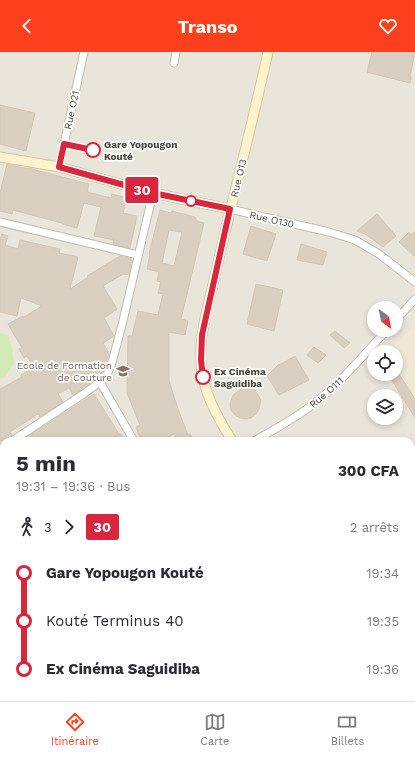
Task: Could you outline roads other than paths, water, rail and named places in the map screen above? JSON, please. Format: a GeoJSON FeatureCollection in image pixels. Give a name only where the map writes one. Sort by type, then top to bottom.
{"type":"FeatureCollection","features":[{"type":"Feature","properties":{"kind":"main road","name":"Rue O13"},"geometry":{"type":"LineString","coordinates":[[230,437],[208,397],[203,378],[201,360],[202,335],[230,209],[268,52]]}},
{"type":"Feature","properties":{"kind":"main road","name":"Rue O130"},"geometry":{"type":"LineString","coordinates":[[0,157],[59,167],[153,193],[230,209]]}},
{"type":"Feature","properties":{"kind":"street","name":"Rue O21"},"geometry":{"type":"LineString","coordinates":[[59,167],[84,52]]}},
{"type":"Feature","properties":{"kind":"street"},"geometry":{"type":"LineString","coordinates":[[174,63],[176,52]]}},
{"type":"Feature","properties":{"kind":"street"},"geometry":{"type":"LineString","coordinates":[[18,437],[82,395],[100,382],[107,374],[111,366],[153,193]]}},
{"type":"Feature","properties":{"kind":"street","name":"Rue O130"},"geometry":{"type":"LineString","coordinates":[[230,209],[329,232],[355,240],[379,254],[415,282]]}},
{"type":"Feature","properties":{"kind":"street"},"geometry":{"type":"LineString","coordinates":[[0,222],[138,255]]}},
{"type":"Feature","properties":{"kind":"street"},"geometry":{"type":"LineString","coordinates":[[403,312],[415,299]]}},
{"type":"Feature","properties":{"kind":"street","name":"Rue O111"},"geometry":{"type":"LineString","coordinates":[[260,437],[321,398],[337,384],[381,337]]}},
{"type":"Feature","properties":{"kind":"street"},"geometry":{"type":"LineString","coordinates":[[100,382],[132,437]]}},
{"type":"Feature","properties":{"kind":"place","name":"Gare Yopougon Kouté"},"geometry":{"type":"Point","coordinates":[93,150]}},
{"type":"Feature","properties":{"kind":"place","name":"Ecole de Formation de Couture"},"geometry":{"type":"Point","coordinates":[123,371]}},
{"type":"Feature","properties":{"kind":"place","name":"Ex Cinéma Saguidiba"},"geometry":{"type":"Point","coordinates":[203,377]}}]}
